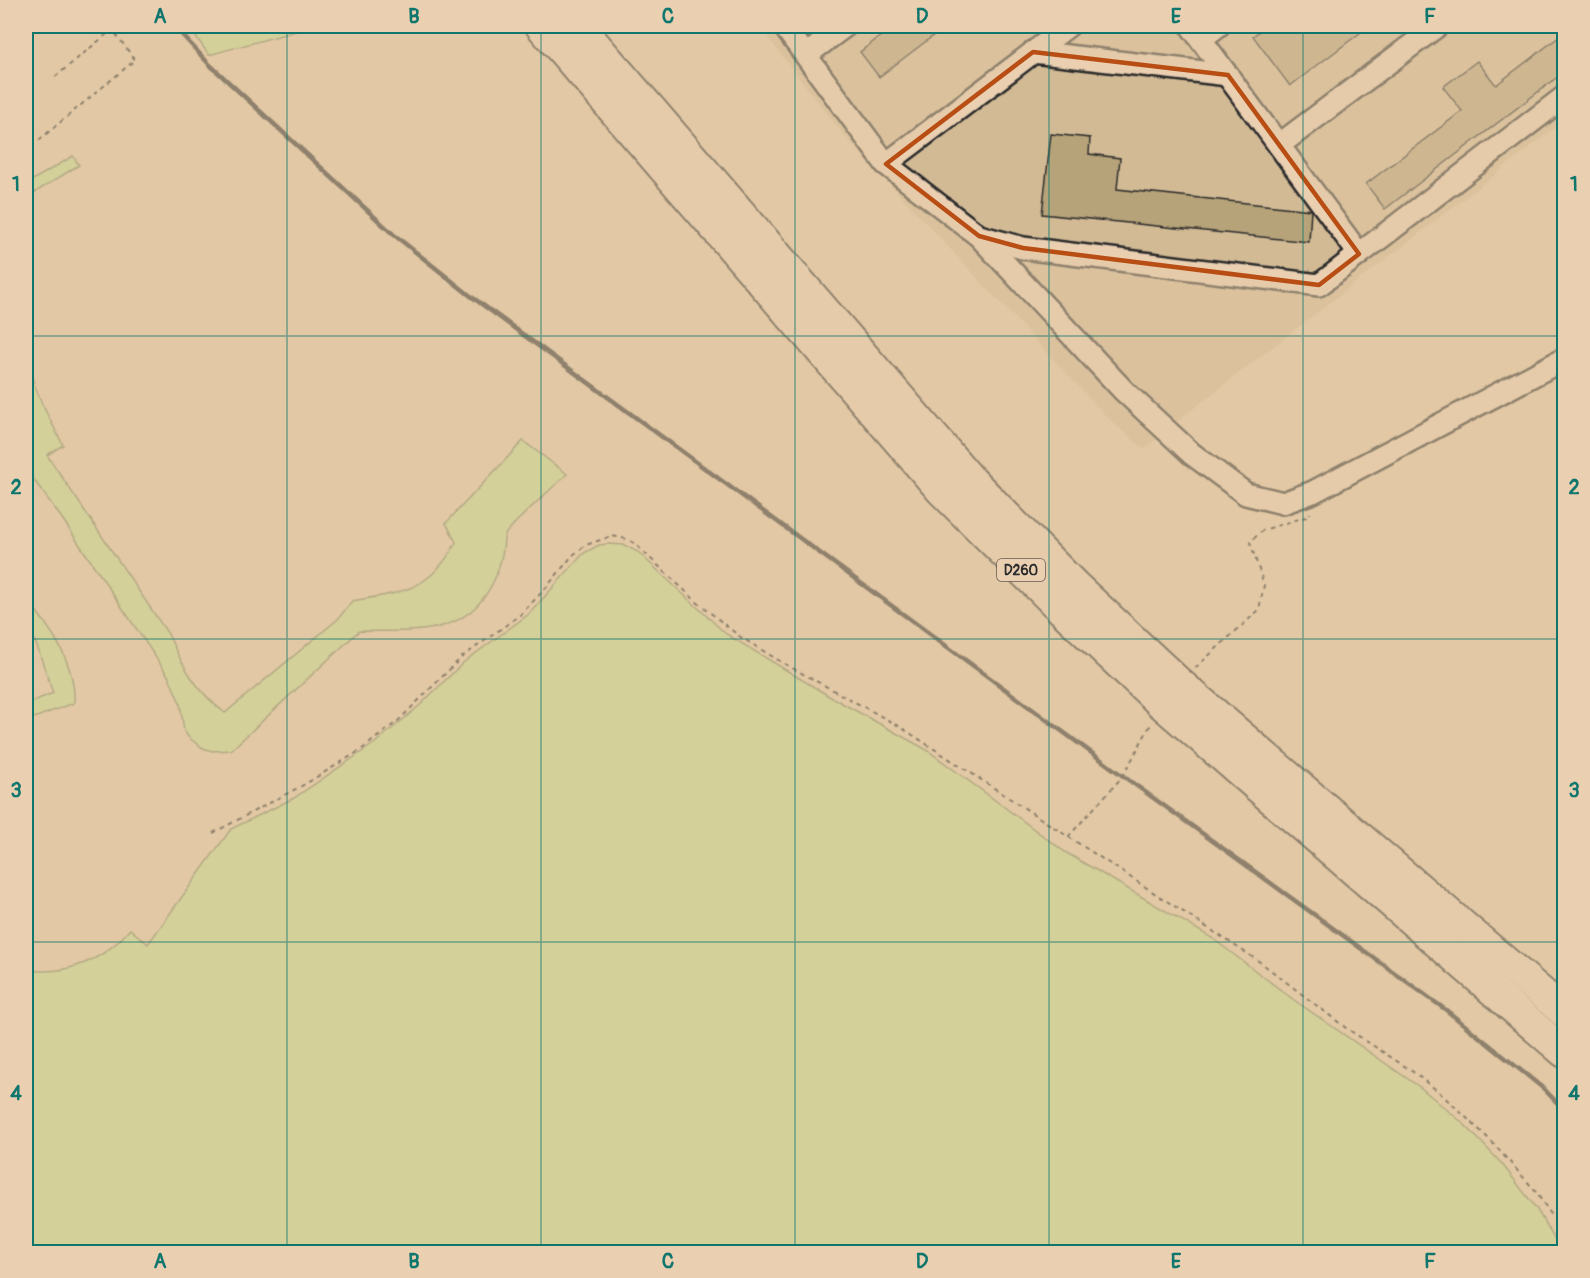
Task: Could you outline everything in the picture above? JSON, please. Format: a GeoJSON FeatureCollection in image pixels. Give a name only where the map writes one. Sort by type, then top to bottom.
{"type":"FeatureCollection","features":[{"type":"Feature","properties":{"kind":"highway","name":"D260"},"geometry":{"type":"LineString","coordinates":[[541,26],[941,490],[1059,607],[1170,693],[1564,1012]]}},
{"type":"Feature","properties":{"kind":"highway","name":"D260"},"geometry":{"type":"LineString","coordinates":[[579,26],[969,478],[1074,585],[1170,693],[1564,1052]]}},
{"type":"Feature","properties":{"kind":"street"},"geometry":{"type":"LineString","coordinates":[[784,26],[886,164],[979,236],[1124,391],[1192,454],[1246,494],[1283,503],[1313,492],[1564,358]]}},
{"type":"Feature","properties":{"kind":"street"},"geometry":{"type":"LineString","coordinates":[[806,55],[845,26]]}},
{"type":"Feature","properties":{"kind":"street"},"geometry":{"type":"LineString","coordinates":[[886,164],[1068,26]]}},
{"type":"Feature","properties":{"kind":"street"},"geometry":{"type":"LineString","coordinates":[[1218,26],[1196,32],[1359,254]]}},
{"type":"Feature","properties":{"kind":"street"},"geometry":{"type":"LineString","coordinates":[[1279,146],[1437,26]]}},
{"type":"Feature","properties":{"kind":"street"},"geometry":{"type":"LineString","coordinates":[[1033,52],[1228,75]]}},
{"type":"Feature","properties":{"kind":"street"},"geometry":{"type":"LineString","coordinates":[[979,236],[1023,248],[1319,285],[1564,97]]}},
{"type":"Feature","properties":{"kind":"path"},"geometry":{"type":"LineString","coordinates":[[39,140],[135,60],[110,26]]}},
{"type":"Feature","properties":{"kind":"path"},"geometry":{"type":"LineString","coordinates":[[55,77],[113,29]]}},
{"type":"Feature","properties":{"kind":"path"},"geometry":{"type":"LineString","coordinates":[[1068,837],[1123,776],[1170,693],[1259,610],[1264,585],[1250,542],[1263,530],[1309,516],[1313,492]]}},
{"type":"Feature","properties":{"kind":"path"},"geometry":{"type":"LineString","coordinates":[[213,833],[307,783],[361,750],[398,721],[460,658],[519,615],[579,550],[593,541],[612,536],[627,539],[739,636],[783,663],[899,726],[1260,962],[1346,1028],[1386,1053],[1439,1092],[1511,1162],[1546,1205],[1564,1233]]}},
{"type":"Feature","properties":{"kind":"highlighted area"},"geometry":{"type":"Polygon","coordinates":[[[1033,52],[1228,75],[1359,254],[1319,285],[1023,248],[979,236],[886,164],[1033,52]]]}},
{"type":"Feature","properties":{"kind":"shaded area"},"geometry":{"type":"Polygon","coordinates":[[[759,26],[1564,26],[1564,121],[1144,449],[1109,419],[842,133],[759,26]]]}},
{"type":"Feature","properties":{"kind":"green space"},"geometry":{"type":"Polygon","coordinates":[[[188,26],[314,26],[209,55],[188,26]]]}},
{"type":"Feature","properties":{"kind":"green space"},"geometry":{"type":"Polygon","coordinates":[[[73,156],[79,165],[26,198],[26,184],[73,156]]]}},
{"type":"Feature","properties":{"kind":"green space"},"geometry":{"type":"Polygon","coordinates":[[[26,363],[42,404],[63,445],[47,455],[168,634],[191,677],[206,696],[225,713],[338,619],[352,601],[413,587],[436,571],[456,542],[446,523],[523,441],[567,474],[508,530],[504,537],[502,556],[496,576],[485,596],[471,611],[456,621],[439,627],[401,631],[359,631],[231,750],[212,751],[203,748],[189,738],[184,731],[180,703],[169,677],[26,469],[26,430],[29,428],[26,416],[26,363]]]}},
{"type":"Feature","properties":{"kind":"green space"},"geometry":{"type":"Polygon","coordinates":[[[599,545],[624,545],[638,552],[726,634],[829,696],[927,750],[1065,852],[1212,938],[1294,1000],[1421,1088],[1464,1124],[1502,1164],[1536,1208],[1562,1252],[26,1252],[26,962],[29,970],[44,971],[85,963],[109,949],[130,929],[148,944],[231,829],[294,798],[375,743],[418,707],[464,662],[529,614],[584,553],[599,545]]]}},
{"type":"Feature","properties":{"kind":"green space"},"geometry":{"type":"Polygon","coordinates":[[[26,598],[60,646],[71,674],[74,703],[26,721],[26,704],[53,693],[37,646],[26,624],[26,598]]]}},
{"type":"Feature","properties":{"kind":"building"},"geometry":{"type":"Polygon","coordinates":[[[894,26],[946,26],[879,77],[860,52],[894,26]]]}},
{"type":"Feature","properties":{"kind":"building"},"geometry":{"type":"Polygon","coordinates":[[[1266,26],[1369,26],[1290,86],[1253,36],[1266,26]]]}},
{"type":"Feature","properties":{"kind":"building"},"geometry":{"type":"Polygon","coordinates":[[[1564,33],[1564,72],[1385,209],[1366,184],[1462,111],[1443,87],[1477,61],[1496,85],[1564,33]]]}},
{"type":"Feature","properties":{"kind":"building"},"geometry":{"type":"Polygon","coordinates":[[[1051,134],[1090,138],[1089,154],[1120,158],[1117,189],[1311,210],[1309,242],[1042,214],[1051,134]]]}},
{"type":"Feature","properties":{"kind":"railway"},"geometry":{"type":"LineString","coordinates":[[174,26],[209,64],[393,234],[472,297],[1123,776],[1446,1010],[1544,1089],[1564,1110]]}}]}
